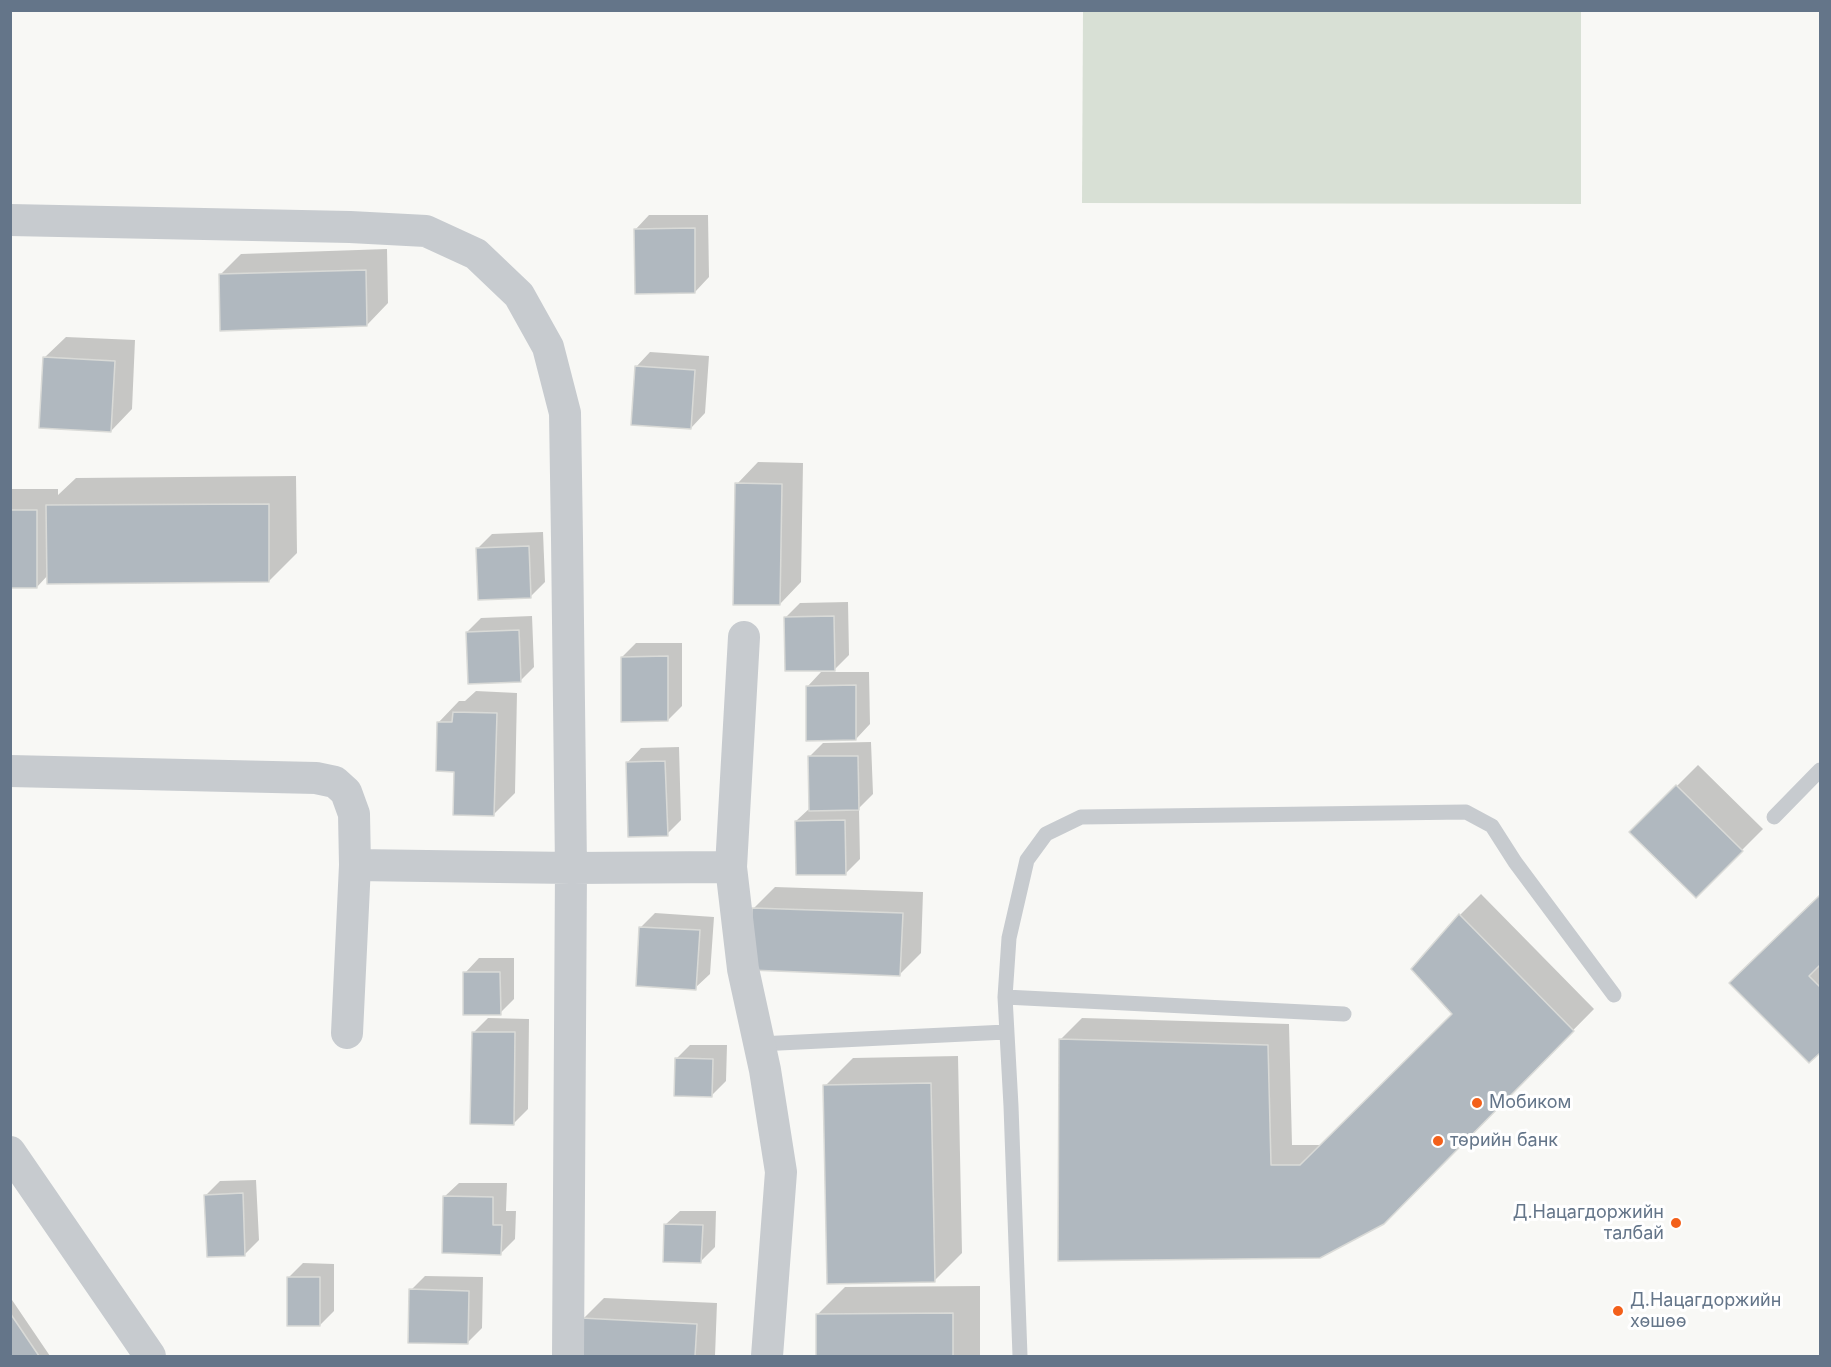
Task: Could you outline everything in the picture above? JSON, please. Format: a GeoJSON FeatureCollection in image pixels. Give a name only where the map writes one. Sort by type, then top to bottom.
{"type":"FeatureCollection","features":[{"type":"Feature","properties":{"kind":"street"},"geometry":{"type":"LineString","coordinates":[[10,220],[350,227],[426,231],[476,254],[519,295],[548,347],[565,413],[571,868],[568,1356]]}},
{"type":"Feature","properties":{"kind":"street"},"geometry":{"type":"LineString","coordinates":[[744,637],[731,867],[743,969],[759,1044],[781,1172],[767,1356]]}},
{"type":"Feature","properties":{"kind":"street"},"geometry":{"type":"LineString","coordinates":[[10,771],[316,778],[334,782],[346,792],[354,814],[355,866],[347,1033]]}},
{"type":"Feature","properties":{"kind":"street"},"geometry":{"type":"LineString","coordinates":[[355,866],[731,867]]}},
{"type":"Feature","properties":{"kind":"street"},"geometry":{"type":"LineString","coordinates":[[10,1152],[150,1356]]}},
{"type":"Feature","properties":{"kind":"lane"},"geometry":{"type":"LineString","coordinates":[[1774,817],[1821,770]]}},
{"type":"Feature","properties":{"kind":"lane"},"geometry":{"type":"LineString","coordinates":[[1020,1356],[1005,997],[1009,938],[1028,860],[1046,834],[1081,817],[1466,812],[1492,826],[1515,862],[1614,995]]}},
{"type":"Feature","properties":{"kind":"lane"},"geometry":{"type":"LineString","coordinates":[[1005,997],[1344,1014]]}},
{"type":"Feature","properties":{"kind":"lane"},"geometry":{"type":"LineString","coordinates":[[759,1044],[1006,1032]]}},
{"type":"Feature","properties":{"kind":"shaded area"},"geometry":{"type":"Polygon","coordinates":[[[1083,11],[1581,11],[1581,204],[1082,203],[1083,11]]]}},
{"type":"Feature","properties":{"kind":"building"},"geometry":{"type":"Polygon","coordinates":[[[695,228],[695,293],[635,294],[634,229],[695,228]]]}},
{"type":"Feature","properties":{"kind":"building"},"geometry":{"type":"Polygon","coordinates":[[[366,270],[367,326],[220,331],[219,274],[366,270]]]}},
{"type":"Feature","properties":{"kind":"building"},"geometry":{"type":"Polygon","coordinates":[[[43,357],[115,361],[111,432],[39,428],[43,357]]]}},
{"type":"Feature","properties":{"kind":"building"},"geometry":{"type":"Polygon","coordinates":[[[635,366],[695,370],[691,429],[631,425],[635,366]]]}},
{"type":"Feature","properties":{"kind":"building"},"geometry":{"type":"Polygon","coordinates":[[[735,483],[782,484],[780,605],[733,605],[735,483]]]}},
{"type":"Feature","properties":{"kind":"building"},"geometry":{"type":"Polygon","coordinates":[[[269,504],[269,582],[47,584],[46,505],[269,504]]]}},
{"type":"Feature","properties":{"kind":"building"},"geometry":{"type":"Polygon","coordinates":[[[10,510],[37,510],[37,588],[10,588],[10,510]]]}},
{"type":"Feature","properties":{"kind":"building"},"geometry":{"type":"Polygon","coordinates":[[[529,546],[531,598],[478,600],[476,548],[529,546]]]}},
{"type":"Feature","properties":{"kind":"building"},"geometry":{"type":"Polygon","coordinates":[[[834,616],[835,671],[785,671],[784,617],[834,616]]]}},
{"type":"Feature","properties":{"kind":"building"},"geometry":{"type":"Polygon","coordinates":[[[519,630],[521,682],[468,684],[466,632],[519,630]]]}},
{"type":"Feature","properties":{"kind":"building"},"geometry":{"type":"Polygon","coordinates":[[[668,656],[668,721],[621,722],[621,657],[668,656]]]}},
{"type":"Feature","properties":{"kind":"building"},"geometry":{"type":"Polygon","coordinates":[[[856,685],[856,740],[806,741],[806,686],[856,685]]]}},
{"type":"Feature","properties":{"kind":"building"},"geometry":{"type":"Polygon","coordinates":[[[453,712],[497,713],[494,816],[453,815],[454,772],[436,771],[437,722],[452,722],[453,712]]]}},
{"type":"Feature","properties":{"kind":"building"},"geometry":{"type":"Polygon","coordinates":[[[808,756],[858,756],[859,810],[809,811],[808,756]]]}},
{"type":"Feature","properties":{"kind":"building"},"geometry":{"type":"Polygon","coordinates":[[[665,761],[668,836],[628,837],[626,762],[665,761]]]}},
{"type":"Feature","properties":{"kind":"building"},"geometry":{"type":"Polygon","coordinates":[[[1676,785],[1743,851],[1696,898],[1629,832],[1676,785]]]}},
{"type":"Feature","properties":{"kind":"building"},"geometry":{"type":"Polygon","coordinates":[[[845,820],[846,875],[796,875],[795,821],[845,820]]]}},
{"type":"Feature","properties":{"kind":"building"},"geometry":{"type":"Polygon","coordinates":[[[1820,895],[1820,965],[1809,976],[1820,987],[1820,1053],[1809,1063],[1729,983],[1820,895]]]}},
{"type":"Feature","properties":{"kind":"building"},"geometry":{"type":"Polygon","coordinates":[[[752,908],[903,913],[900,976],[750,970],[752,908]]]}},
{"type":"Feature","properties":{"kind":"building"},"geometry":{"type":"Polygon","coordinates":[[[1459,914],[1574,1031],[1384,1224],[1320,1258],[1058,1261],[1059,1039],[1268,1045],[1271,1165],[1300,1165],[1452,1014],[1411,969],[1459,914]]]}},
{"type":"Feature","properties":{"kind":"building"},"geometry":{"type":"Polygon","coordinates":[[[639,927],[700,930],[696,990],[636,986],[639,927]]]}},
{"type":"Feature","properties":{"kind":"building"},"geometry":{"type":"Polygon","coordinates":[[[463,972],[500,972],[501,1015],[463,1015],[463,972]]]}},
{"type":"Feature","properties":{"kind":"building"},"geometry":{"type":"Polygon","coordinates":[[[472,1032],[515,1032],[514,1125],[470,1124],[472,1032]]]}},
{"type":"Feature","properties":{"kind":"building"},"geometry":{"type":"Polygon","coordinates":[[[675,1058],[713,1059],[712,1097],[674,1096],[675,1058]]]}},
{"type":"Feature","properties":{"kind":"building"},"geometry":{"type":"Polygon","coordinates":[[[931,1083],[935,1282],[827,1284],[823,1085],[931,1083]]]}},
{"type":"Feature","properties":{"kind":"building"},"geometry":{"type":"Polygon","coordinates":[[[243,1193],[245,1256],[207,1257],[204,1195],[243,1193]]]}},
{"type":"Feature","properties":{"kind":"building"},"geometry":{"type":"Polygon","coordinates":[[[443,1196],[493,1197],[493,1225],[502,1225],[501,1255],[442,1253],[443,1196]]]}},
{"type":"Feature","properties":{"kind":"building"},"geometry":{"type":"Polygon","coordinates":[[[664,1224],[703,1225],[701,1263],[663,1262],[664,1224]]]}},
{"type":"Feature","properties":{"kind":"building"},"geometry":{"type":"Polygon","coordinates":[[[287,1277],[320,1277],[320,1326],[287,1326],[287,1277]]]}},
{"type":"Feature","properties":{"kind":"building"},"geometry":{"type":"Polygon","coordinates":[[[409,1289],[469,1291],[468,1344],[408,1343],[409,1289]]]}},
{"type":"Feature","properties":{"kind":"building"},"geometry":{"type":"Polygon","coordinates":[[[10,1313],[39,1356],[10,1356],[10,1313]]]}},
{"type":"Feature","properties":{"kind":"building"},"geometry":{"type":"Polygon","coordinates":[[[953,1313],[953,1356],[816,1356],[816,1314],[953,1313]]]}},
{"type":"Feature","properties":{"kind":"building"},"geometry":{"type":"Polygon","coordinates":[[[581,1318],[697,1324],[695,1356],[580,1356],[581,1318]]]}},
{"type":"Feature","properties":{"kind":"place","name":"Мобиком"},"geometry":{"type":"Point","coordinates":[1477,1103]}},
{"type":"Feature","properties":{"kind":"place","name":"төрийн банк"},"geometry":{"type":"Point","coordinates":[1438,1141]}},
{"type":"Feature","properties":{"kind":"place","name":"Д.Нацагдоржийн талбай"},"geometry":{"type":"Point","coordinates":[1676,1223]}},
{"type":"Feature","properties":{"kind":"place","name":"Д.Нацагдоржийн хөшөө"},"geometry":{"type":"Point","coordinates":[1618,1311]}}]}
